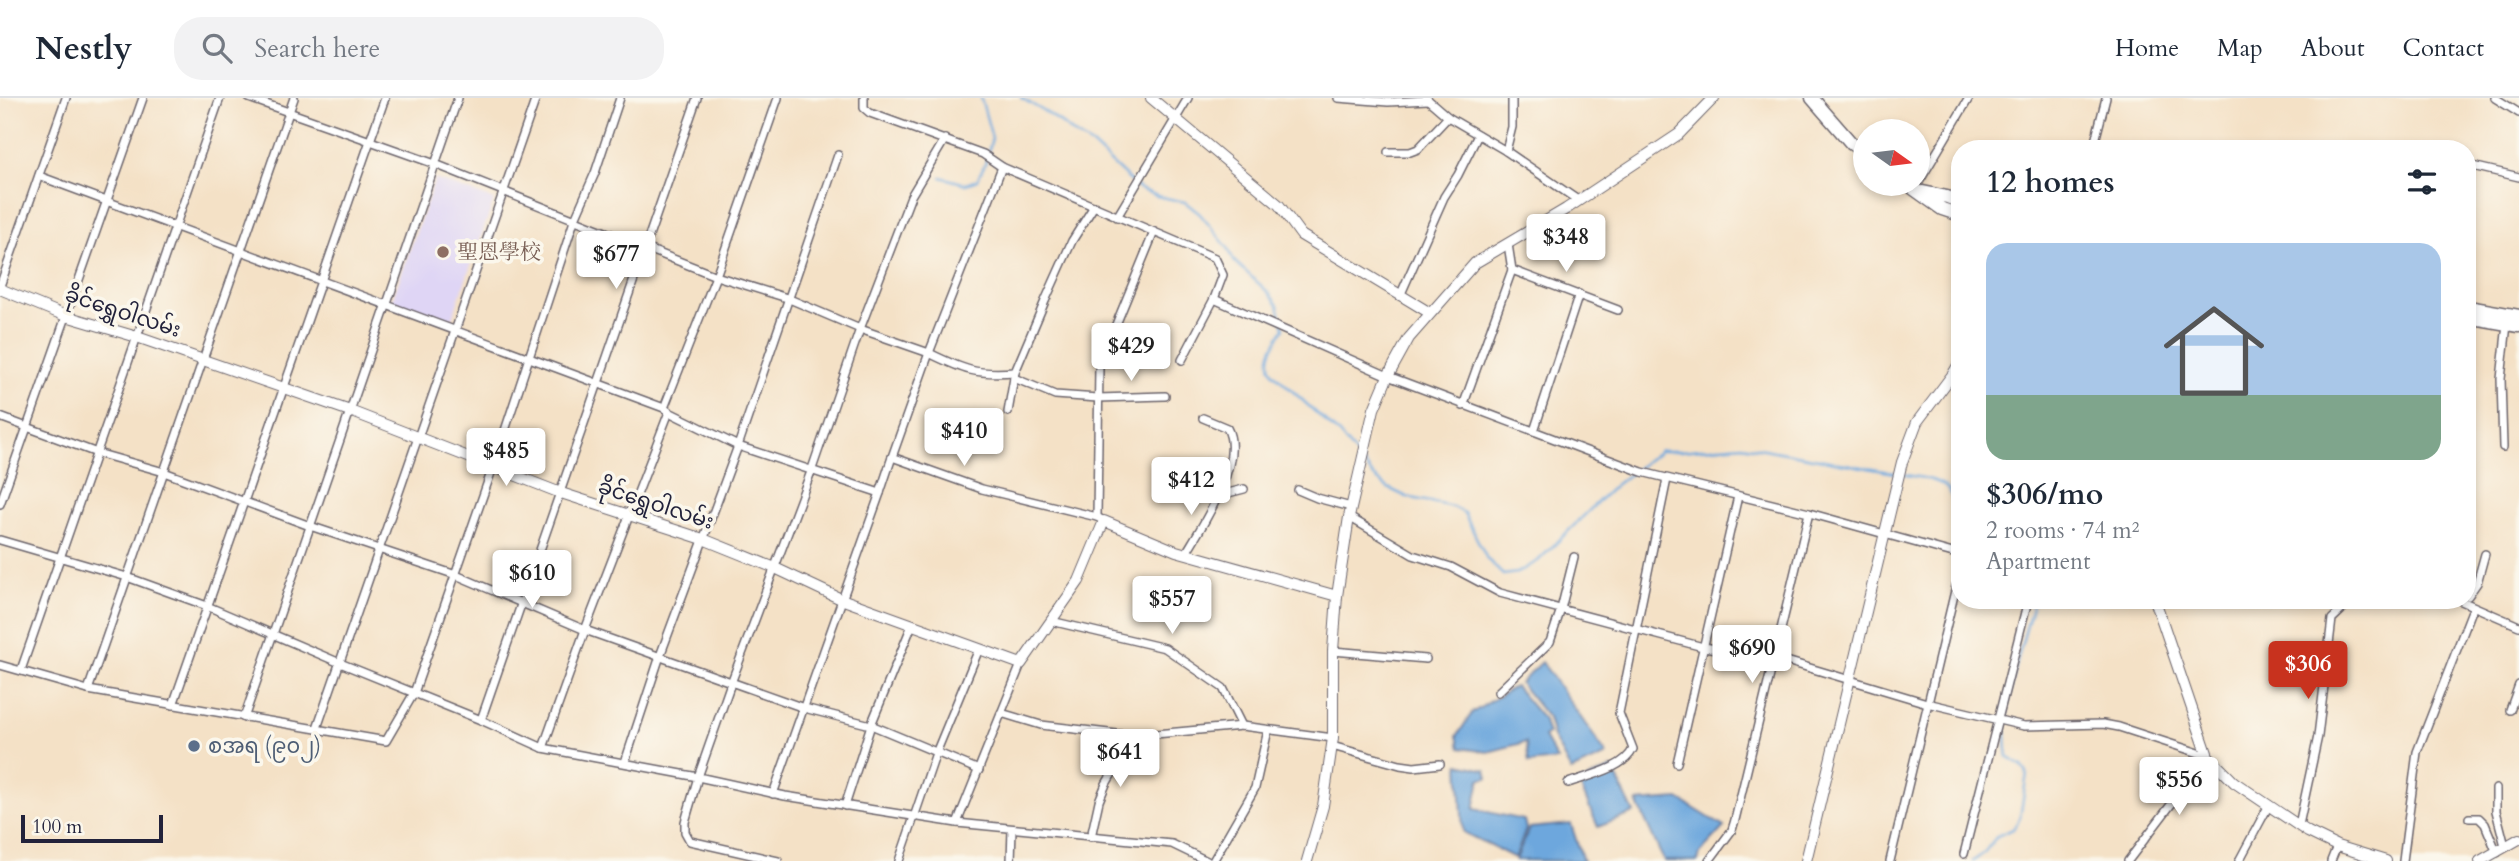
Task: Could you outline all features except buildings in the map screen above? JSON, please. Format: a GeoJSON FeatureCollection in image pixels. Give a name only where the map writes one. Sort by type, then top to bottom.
{"type":"FeatureCollection","features":[{"type":"Feature","properties":{"kind":"main road"},"geometry":{"type":"LineString","coordinates":[[1812,98],[1853,145]]}},
{"type":"Feature","properties":{"kind":"main road"},"geometry":{"type":"LineString","coordinates":[[1930,192],[1951,199]]}},
{"type":"Feature","properties":{"kind":"main road"},"geometry":{"type":"LineString","coordinates":[[1925,196],[1942,209],[1951,212]]}},
{"type":"Feature","properties":{"kind":"main road"},"geometry":{"type":"LineString","coordinates":[[2476,308],[2519,316]]}},
{"type":"Feature","properties":{"kind":"main road"},"geometry":{"type":"LineString","coordinates":[[2476,318],[2513,325]]}},
{"type":"Feature","properties":{"kind":"street"},"geometry":{"type":"LineString","coordinates":[[0,288],[66,98]]}},
{"type":"Feature","properties":{"kind":"street"},"geometry":{"type":"LineString","coordinates":[[0,504],[143,98]]}},
{"type":"Feature","properties":{"kind":"street"},"geometry":{"type":"LineString","coordinates":[[21,670],[220,98]]}},
{"type":"Feature","properties":{"kind":"street"},"geometry":{"type":"LineString","coordinates":[[249,98],[435,164],[716,276],[787,298],[860,329],[929,353],[965,370],[1014,375],[1055,395],[1098,398],[1165,396]]}},
{"type":"Feature","properties":{"kind":"street"},"geometry":{"type":"LineString","coordinates":[[89,690],[294,98]]}},
{"type":"Feature","properties":{"kind":"street"},"geometry":{"type":"LineString","coordinates":[[173,705],[384,98]]}},
{"type":"Feature","properties":{"kind":"street"},"geometry":{"type":"LineString","coordinates":[[244,718],[458,98]]}},
{"type":"Feature","properties":{"kind":"street"},"geometry":{"type":"LineString","coordinates":[[317,728],[536,98]]}},
{"type":"Feature","properties":{"kind":"street"},"geometry":{"type":"LineString","coordinates":[[0,665],[89,690],[386,741],[414,693],[493,467],[574,221],[620,98]]}},
{"type":"Feature","properties":{"kind":"street"},"geometry":{"type":"LineString","coordinates":[[481,720],[697,98]]}},
{"type":"Feature","properties":{"kind":"street"},"geometry":{"type":"LineString","coordinates":[[542,748],[631,515],[778,98]]}},
{"type":"Feature","properties":{"kind":"street"},"geometry":{"type":"LineString","coordinates":[[864,98],[864,108],[870,113],[983,154],[1002,167],[1116,218],[1215,258],[1223,275],[1214,299],[1182,360]]}},
{"type":"Feature","properties":{"kind":"street"},"geometry":{"type":"LineString","coordinates":[[1151,98],[1279,205],[1301,234],[1430,313]]}},
{"type":"Feature","properties":{"kind":"street"},"geometry":{"type":"LineString","coordinates":[[1116,218],[1188,98]]}},
{"type":"Feature","properties":{"kind":"street"},"geometry":{"type":"LineString","coordinates":[[1338,98],[1388,102],[1427,99],[1448,117],[1506,151],[1579,201]]}},
{"type":"Feature","properties":{"kind":"street"},"geometry":{"type":"LineString","coordinates":[[1435,106],[1439,98]]}},
{"type":"Feature","properties":{"kind":"street"},"geometry":{"type":"LineString","coordinates":[[1506,151],[1513,127],[1512,98]]}},
{"type":"Feature","properties":{"kind":"street"},"geometry":{"type":"LineString","coordinates":[[1307,861],[1323,806],[1332,742],[1337,596],[1350,512],[1374,409],[1388,376],[1409,338],[1475,263],[1579,201],[1679,134],[1714,98]]}},
{"type":"Feature","properties":{"kind":"street"},"geometry":{"type":"LineString","coordinates":[[1930,162],[1969,98]]}},
{"type":"Feature","properties":{"kind":"street"},"geometry":{"type":"LineString","coordinates":[[2095,140],[2106,98]]}},
{"type":"Feature","properties":{"kind":"street"},"geometry":{"type":"LineString","coordinates":[[2496,98],[2519,113]]}},
{"type":"Feature","properties":{"kind":"street"},"geometry":{"type":"LineString","coordinates":[[1388,152],[1410,152],[1418,149],[1448,117]]}},
{"type":"Feature","properties":{"kind":"street"},"geometry":{"type":"LineString","coordinates":[[1400,296],[1439,207],[1478,135]]}},
{"type":"Feature","properties":{"kind":"street"},"geometry":{"type":"LineString","coordinates":[[778,861],[715,848],[687,838],[685,822],[731,683],[812,470],[860,329],[911,196],[945,139]]}},
{"type":"Feature","properties":{"kind":"street"},"geometry":{"type":"LineString","coordinates":[[625,762],[838,155]]}},
{"type":"Feature","properties":{"kind":"street"},"geometry":{"type":"LineString","coordinates":[[773,794],[929,353],[1002,167]]}},
{"type":"Feature","properties":{"kind":"street"},"geometry":{"type":"LineString","coordinates":[[2476,167],[2519,177]]}},
{"type":"Feature","properties":{"kind":"street"},"geometry":{"type":"LineString","coordinates":[[39,176],[666,410],[738,446],[880,493]]}},
{"type":"Feature","properties":{"kind":"street"},"geometry":{"type":"LineString","coordinates":[[1008,412],[1014,375],[1072,240],[1094,206]]}},
{"type":"Feature","properties":{"kind":"street"},"geometry":{"type":"LineString","coordinates":[[957,823],[1021,664],[1079,581],[1101,519],[1099,366],[1154,232]]}},
{"type":"Feature","properties":{"kind":"street"},"geometry":{"type":"LineString","coordinates":[[1463,406],[1512,270],[1508,244]]}},
{"type":"Feature","properties":{"kind":"street"},"geometry":{"type":"LineString","coordinates":[[1512,270],[1618,310]]}},
{"type":"Feature","properties":{"kind":"street","name":"ခိုင်ရွှေဝါလမ်း"},"geometry":{"type":"LineString","coordinates":[[0,288],[66,316],[203,359],[350,411],[558,492],[703,539],[775,568],[841,599],[1021,664]]}},
{"type":"Feature","properties":{"kind":"street"},"geometry":{"type":"LineString","coordinates":[[1534,431],[1579,294]]}},
{"type":"Feature","properties":{"kind":"street"},"geometry":{"type":"LineString","coordinates":[[1214,299],[1388,376],[1630,468],[1667,480],[1809,513],[1951,553]]}},
{"type":"Feature","properties":{"kind":"street"},"geometry":{"type":"LineString","coordinates":[[2503,447],[2501,379],[2513,325]]}},
{"type":"Feature","properties":{"kind":"street"},"geometry":{"type":"LineString","coordinates":[[1806,861],[1900,468],[1917,422],[1951,378]]}},
{"type":"Feature","properties":{"kind":"street"},"geometry":{"type":"LineString","coordinates":[[0,417],[97,453],[164,471],[310,526],[456,575],[585,630],[804,708],[871,725],[979,770]]}},
{"type":"Feature","properties":{"kind":"street"},"geometry":{"type":"LineString","coordinates":[[1186,553],[1220,495],[1230,454],[1230,432],[1227,428],[1203,418]]}},
{"type":"Feature","properties":{"kind":"street"},"geometry":{"type":"LineString","coordinates":[[892,457],[982,489],[1101,519],[1186,553],[1337,596]]}},
{"type":"Feature","properties":{"kind":"street"},"geometry":{"type":"LineString","coordinates":[[1568,783],[1619,764],[1633,749],[1619,713],[1667,480]]}},
{"type":"Feature","properties":{"kind":"street"},"geometry":{"type":"LineString","coordinates":[[1220,495],[1244,489]]}},
{"type":"Feature","properties":{"kind":"street"},"geometry":{"type":"LineString","coordinates":[[1298,490],[1350,512],[1413,555],[1451,567],[1500,593],[1703,647],[1773,657],[1927,703],[2024,726],[2111,726],[2208,756]]}},
{"type":"Feature","properties":{"kind":"street"},"geometry":{"type":"LineString","coordinates":[[1677,763],[1738,496]]}},
{"type":"Feature","properties":{"kind":"street"},"geometry":{"type":"LineString","coordinates":[[1709,861],[1732,830],[1809,513]]}},
{"type":"Feature","properties":{"kind":"street"},"geometry":{"type":"LineString","coordinates":[[0,540],[128,578],[207,606],[542,748],[625,762],[773,794],[913,817],[1172,844],[1210,861],[1255,788],[1269,730]]}},
{"type":"Feature","properties":{"kind":"street"},"geometry":{"type":"LineString","coordinates":[[2476,584],[2485,554]]}},
{"type":"Feature","properties":{"kind":"street"},"geometry":{"type":"LineString","coordinates":[[1498,692],[1550,642],[1574,557]]}},
{"type":"Feature","properties":{"kind":"street"},"geometry":{"type":"LineString","coordinates":[[1890,861],[1951,606]]}},
{"type":"Feature","properties":{"kind":"street"},"geometry":{"type":"LineString","coordinates":[[1964,855],[2026,609]]}},
{"type":"Feature","properties":{"kind":"street"},"geometry":{"type":"LineString","coordinates":[[2158,609],[2208,756],[2234,782],[2299,825],[2337,846],[2386,861]]}},
{"type":"Feature","properties":{"kind":"street"},"geometry":{"type":"LineString","coordinates":[[2299,825],[2318,736],[2332,619],[2343,609]]}},
{"type":"Feature","properties":{"kind":"street"},"geometry":{"type":"LineString","coordinates":[[2403,861],[2417,752],[2473,609]]}},
{"type":"Feature","properties":{"kind":"street"},"geometry":{"type":"LineString","coordinates":[[2476,609],[2519,626]]}},
{"type":"Feature","properties":{"kind":"street"},"geometry":{"type":"LineString","coordinates":[[1051,621],[1166,648],[1223,688],[1242,726]]}},
{"type":"Feature","properties":{"kind":"street"},"geometry":{"type":"LineString","coordinates":[[845,806],[871,725],[912,625]]}},
{"type":"Feature","properties":{"kind":"street"},"geometry":{"type":"LineString","coordinates":[[899,861],[936,753],[979,649]]}},
{"type":"Feature","properties":{"kind":"street"},"geometry":{"type":"LineString","coordinates":[[1334,651],[1426,660]]}},
{"type":"Feature","properties":{"kind":"street"},"geometry":{"type":"LineString","coordinates":[[2510,710],[2519,685]]}},
{"type":"Feature","properties":{"kind":"street"},"geometry":{"type":"LineString","coordinates":[[1001,713],[1041,724],[1133,736],[1242,726],[1332,742],[1400,765],[1413,767],[1440,764]]}},
{"type":"Feature","properties":{"kind":"street"},"geometry":{"type":"LineString","coordinates":[[1091,837],[1102,793],[1133,736]]}},
{"type":"Feature","properties":{"kind":"street"},"geometry":{"type":"LineString","coordinates":[[2128,861],[2208,756]]}},
{"type":"Feature","properties":{"kind":"street"},"geometry":{"type":"LineString","coordinates":[[2496,789],[2501,849]]}},
{"type":"Feature","properties":{"kind":"street"},"geometry":{"type":"LineString","coordinates":[[2239,861],[2269,805]]}},
{"type":"Feature","properties":{"kind":"street"},"geometry":{"type":"LineString","coordinates":[[2469,818],[2479,818],[2501,849]]}},
{"type":"Feature","properties":{"kind":"street"},"geometry":{"type":"LineString","coordinates":[[1012,829],[1012,861]]}},
{"type":"Feature","properties":{"kind":"street"},"geometry":{"type":"LineString","coordinates":[[2480,861],[2519,839]]}},
{"type":"Feature","properties":{"kind":"street"},"geometry":{"type":"LineString","coordinates":[[2331,861],[2337,846]]}},
{"type":"Feature","properties":{"kind":"shaded area","name":"聖恩學校"},"geometry":{"type":"Polygon","coordinates":[[[435,179],[494,200],[450,324],[391,303],[435,179]]]}},
{"type":"Feature","properties":{"kind":"water"},"geometry":{"type":"Polygon","coordinates":[[[1542,662],[1607,755],[1571,771],[1553,737],[1548,718],[1520,683],[1542,662]]]}},
{"type":"Feature","properties":{"kind":"water"},"geometry":{"type":"Polygon","coordinates":[[[1515,686],[1543,719],[1548,734],[1544,737],[1557,760],[1529,763],[1526,742],[1488,752],[1460,748],[1457,736],[1472,713],[1515,686]]]}},
{"type":"Feature","properties":{"kind":"water"},"geometry":{"type":"Polygon","coordinates":[[[1459,764],[1486,770],[1488,778],[1480,779],[1474,809],[1524,820],[1526,829],[1515,858],[1463,832],[1459,764]]]}},
{"type":"Feature","properties":{"kind":"water"},"geometry":{"type":"Polygon","coordinates":[[[1612,768],[1634,813],[1598,827],[1579,783],[1612,768]]]}},
{"type":"Feature","properties":{"kind":"water"},"geometry":{"type":"Polygon","coordinates":[[[1679,799],[1724,827],[1700,853],[1698,861],[1664,861],[1637,802],[1679,799]]]}},
{"type":"Feature","properties":{"kind":"water"},"geometry":{"type":"Polygon","coordinates":[[[1571,824],[1583,861],[1516,860],[1529,828],[1571,824]]]}},
{"type":"Feature","properties":{"kind":"waterway"},"geometry":{"type":"LineString","coordinates":[[941,177],[966,184],[977,180],[985,164],[992,138],[981,98]]}},
{"type":"Feature","properties":{"kind":"waterway"},"geometry":{"type":"LineString","coordinates":[[1021,98],[1052,116],[1092,145],[1138,188],[1157,196],[1185,202],[1200,214],[1228,248],[1234,261],[1268,292],[1278,305],[1284,328],[1270,355],[1273,373],[1338,433],[1359,458]]}},
{"type":"Feature","properties":{"kind":"waterway"},"geometry":{"type":"LineString","coordinates":[[1364,464],[1374,477],[1388,488],[1407,497],[1453,507],[1464,513],[1487,559],[1503,575],[1517,573],[1538,561],[1614,486],[1660,451],[1742,445],[1895,473]]}},
{"type":"Feature","properties":{"kind":"waterway"},"geometry":{"type":"LineString","coordinates":[[1901,474],[1940,483],[1951,494]]}},
{"type":"Feature","properties":{"kind":"waterway"},"geometry":{"type":"LineString","coordinates":[[1973,861],[1983,854],[1997,836],[2013,829],[2020,818],[2027,773],[2022,766],[2008,757],[2007,719],[2013,678],[2031,609]]}},
{"type":"Feature","properties":{"kind":"place","name":"聖恩學校"},"geometry":{"type":"Point","coordinates":[443,252]}},
{"type":"Feature","properties":{"kind":"place","name":"စအရ (၉၀၂)"},"geometry":{"type":"Point","coordinates":[194,746]}}]}
